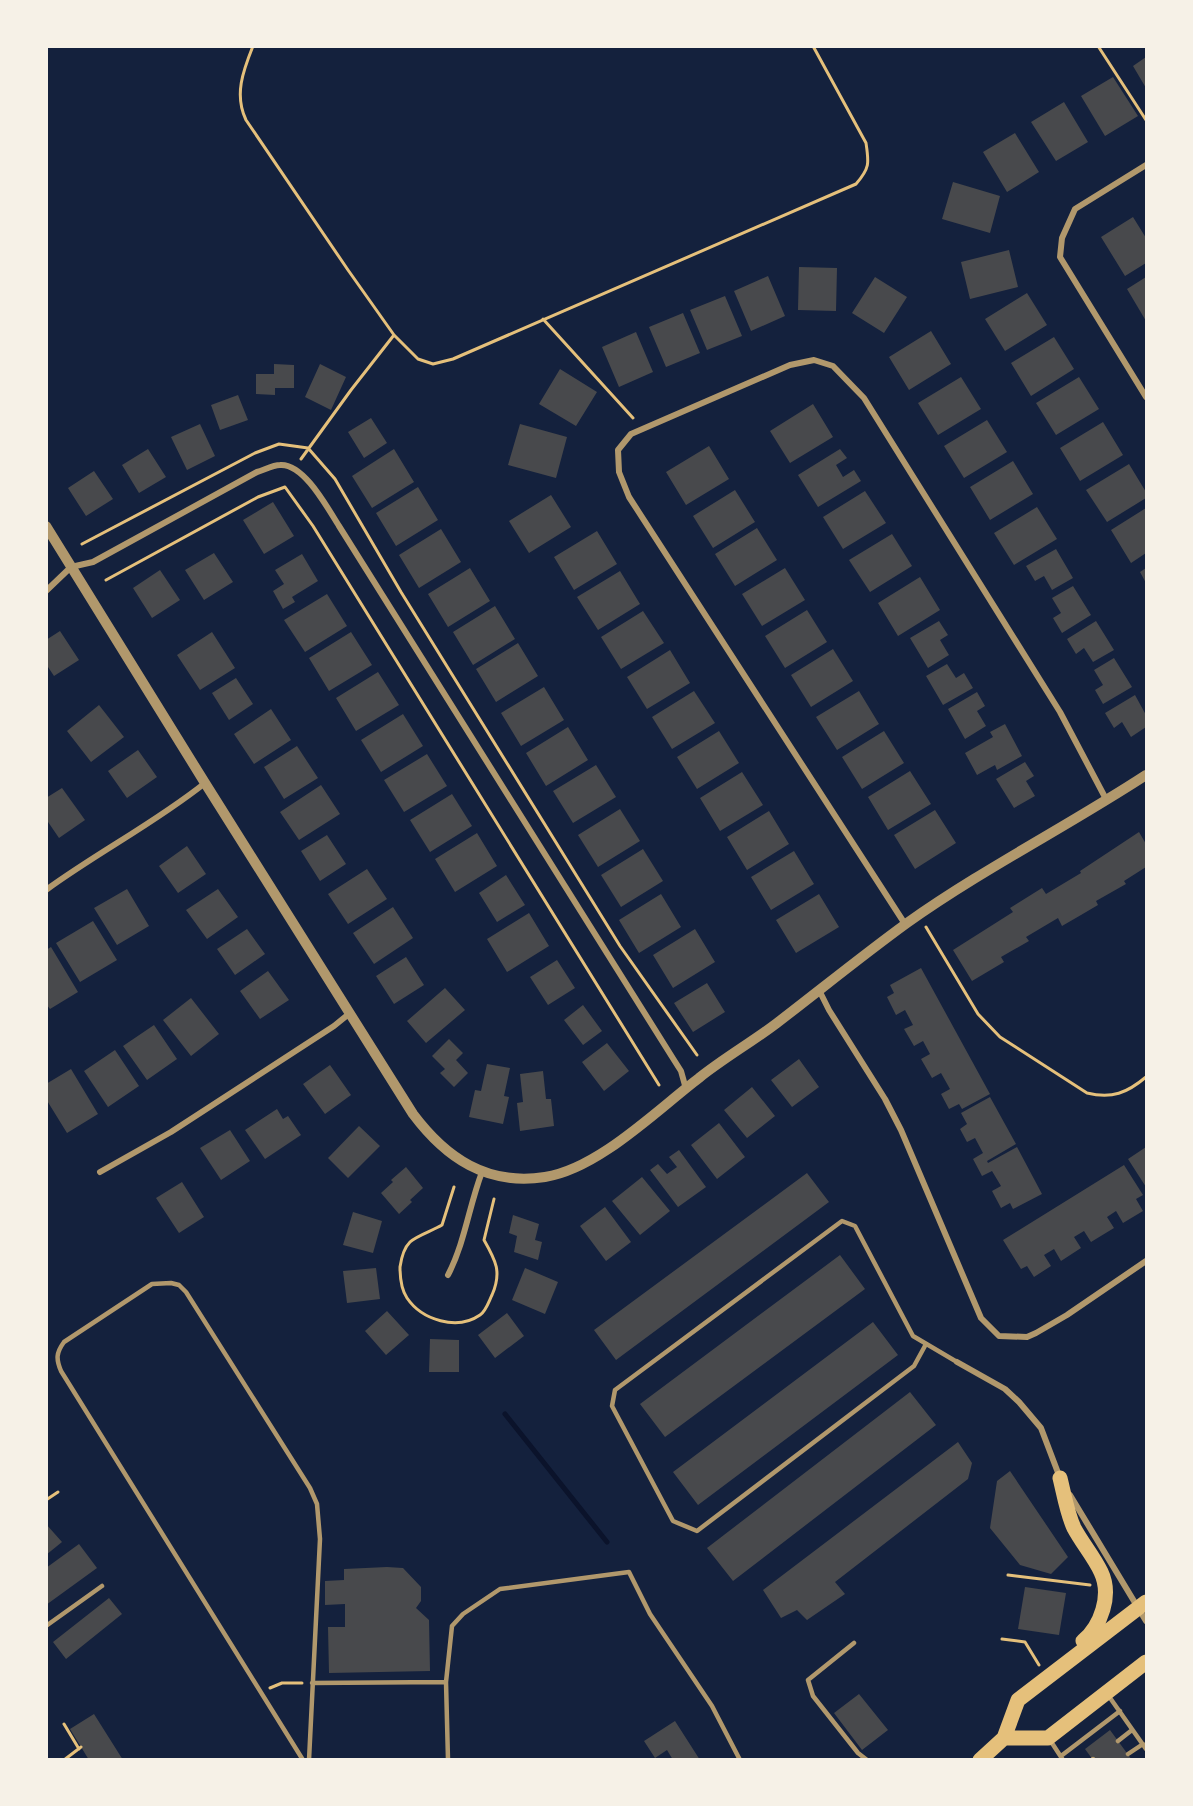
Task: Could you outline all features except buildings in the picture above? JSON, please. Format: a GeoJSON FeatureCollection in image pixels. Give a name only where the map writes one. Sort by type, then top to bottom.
{"type":"FeatureCollection","features":[{"type":"Feature","properties":{"kind":"main road"},"geometry":{"type":"LineString","coordinates":[[1060,1478],[1073,1526],[1102,1574],[1104,1589],[1103,1611],[1099,1623],[1090,1635],[1063,1658],[1060,1667]]}},
{"type":"Feature","properties":{"kind":"main road"},"geometry":{"type":"LineString","coordinates":[[980,1760],[1004,1738],[1018,1700],[1060,1667],[1144,1610]]}},
{"type":"Feature","properties":{"kind":"main road"},"geometry":{"type":"LineString","coordinates":[[1004,1738],[1048,1737],[1146,1662]]}},
{"type":"Feature","properties":{"kind":"street"},"geometry":{"type":"LineString","coordinates":[[1146,165],[1075,209],[1062,238],[1060,257],[1146,397]]}},
{"type":"Feature","properties":{"kind":"street"},"geometry":{"type":"LineString","coordinates":[[905,924],[629,497],[619,472],[618,450],[631,434],[790,365],[814,360],[833,366],[864,398],[1060,712],[1107,801]]}},
{"type":"Feature","properties":{"kind":"street"},"geometry":{"type":"LineString","coordinates":[[46,591],[71,567],[93,562],[257,472],[282,465],[295,468],[315,489],[339,526],[681,1071],[686,1089]]}},
{"type":"Feature","properties":{"kind":"street"},"geometry":{"type":"LineString","coordinates":[[46,526],[205,783],[426,1132],[456,1158],[482,1172],[522,1179],[545,1177],[569,1172],[590,1162],[905,924],[1146,775]]}},
{"type":"Feature","properties":{"kind":"street"},"geometry":{"type":"LineString","coordinates":[[46,890],[81,864],[186,798],[205,783]]}},
{"type":"Feature","properties":{"kind":"street"},"geometry":{"type":"LineString","coordinates":[[819,990],[829,1010],[885,1099],[911,1151],[981,1318],[999,1336],[1027,1337],[1036,1333],[1067,1316],[1146,1261]]}},
{"type":"Feature","properties":{"kind":"street"},"geometry":{"type":"LineString","coordinates":[[100,1172],[171,1132],[350,1014]]}},
{"type":"Feature","properties":{"kind":"street"},"geometry":{"type":"LineString","coordinates":[[448,1275],[459,1253],[482,1172]]}},
{"type":"Feature","properties":{"kind":"street"},"geometry":{"type":"LineString","coordinates":[[957,1362],[1005,1389],[1041,1428],[1060,1478],[1144,1610]]}},
{"type":"Feature","properties":{"kind":"lane"},"geometry":{"type":"LineString","coordinates":[[926,1344],[914,1366],[697,1531],[673,1521],[612,1406],[615,1390],[842,1221],[855,1226],[913,1336],[957,1362]]}},
{"type":"Feature","properties":{"kind":"lane"},"geometry":{"type":"LineString","coordinates":[[303,1760],[61,1371],[57,1361],[58,1351],[64,1342],[152,1284],[171,1283],[186,1292],[310,1488],[317,1504],[320,1539],[309,1760]]}},
{"type":"Feature","properties":{"kind":"lane"},"geometry":{"type":"LineString","coordinates":[[448,1760],[446,1682],[452,1626],[464,1614],[500,1589],[628,1572],[650,1614],[712,1706],[740,1760]]}},
{"type":"Feature","properties":{"kind":"lane"},"geometry":{"type":"LineString","coordinates":[[46,1626],[102,1586]]}},
{"type":"Feature","properties":{"kind":"lane"},"geometry":{"type":"LineString","coordinates":[[854,1643],[808,1680],[813,1696],[858,1753],[867,1760]]}},
{"type":"Feature","properties":{"kind":"lane"},"geometry":{"type":"LineString","coordinates":[[312,1683],[446,1682]]}},
{"type":"Feature","properties":{"kind":"lane"},"geometry":{"type":"LineString","coordinates":[[1107,1693],[1145,1746],[1128,1754]]}},
{"type":"Feature","properties":{"kind":"lane"},"geometry":{"type":"LineString","coordinates":[[1048,1737],[1062,1758],[1120,1711]]}},
{"type":"Feature","properties":{"kind":"lane"},"geometry":{"type":"LineString","coordinates":[[1118,1741],[1132,1730]]}},
{"type":"Feature","properties":{"kind":"path"},"geometry":{"type":"LineString","coordinates":[[253,46],[244,68],[239,97],[242,111],[294,193],[394,335],[418,359],[433,364],[453,359],[856,184],[866,173],[869,161],[866,143],[813,46]]}},
{"type":"Feature","properties":{"kind":"path"},"geometry":{"type":"LineString","coordinates":[[1098,46],[1146,120]]}},
{"type":"Feature","properties":{"kind":"path"},"geometry":{"type":"LineString","coordinates":[[543,319],[633,418]]}},
{"type":"Feature","properties":{"kind":"path"},"geometry":{"type":"LineString","coordinates":[[295,468],[394,335]]}},
{"type":"Feature","properties":{"kind":"path"},"geometry":{"type":"LineString","coordinates":[[82,544],[255,453],[279,444],[308,448],[335,479],[401,591],[620,945],[697,1055]]}},
{"type":"Feature","properties":{"kind":"path"},"geometry":{"type":"LineString","coordinates":[[106,580],[258,497],[285,487],[313,526],[659,1084]]}},
{"type":"Feature","properties":{"kind":"path"},"geometry":{"type":"LineString","coordinates":[[919,915],[978,1014],[1000,1037],[1087,1093],[1114,1096],[1127,1092],[1146,1077]]}},
{"type":"Feature","properties":{"kind":"path"},"geometry":{"type":"LineString","coordinates":[[46,1500],[58,1492]]}},
{"type":"Feature","properties":{"kind":"path"},"geometry":{"type":"LineString","coordinates":[[1008,1575],[1092,1586]]}},
{"type":"Feature","properties":{"kind":"path"},"geometry":{"type":"LineString","coordinates":[[1002,1639],[1025,1642],[1039,1665]]}},
{"type":"Feature","properties":{"kind":"path"},"geometry":{"type":"LineString","coordinates":[[262,1692],[282,1683],[312,1683]]}},
{"type":"Feature","properties":{"kind":"path"},"geometry":{"type":"LineString","coordinates":[[64,1724],[80,1748],[64,1760]]}},
{"type":"Feature","properties":{"kind":"waterway"},"geometry":{"type":"LineString","coordinates":[[505,1414],[607,1542]]}}]}
